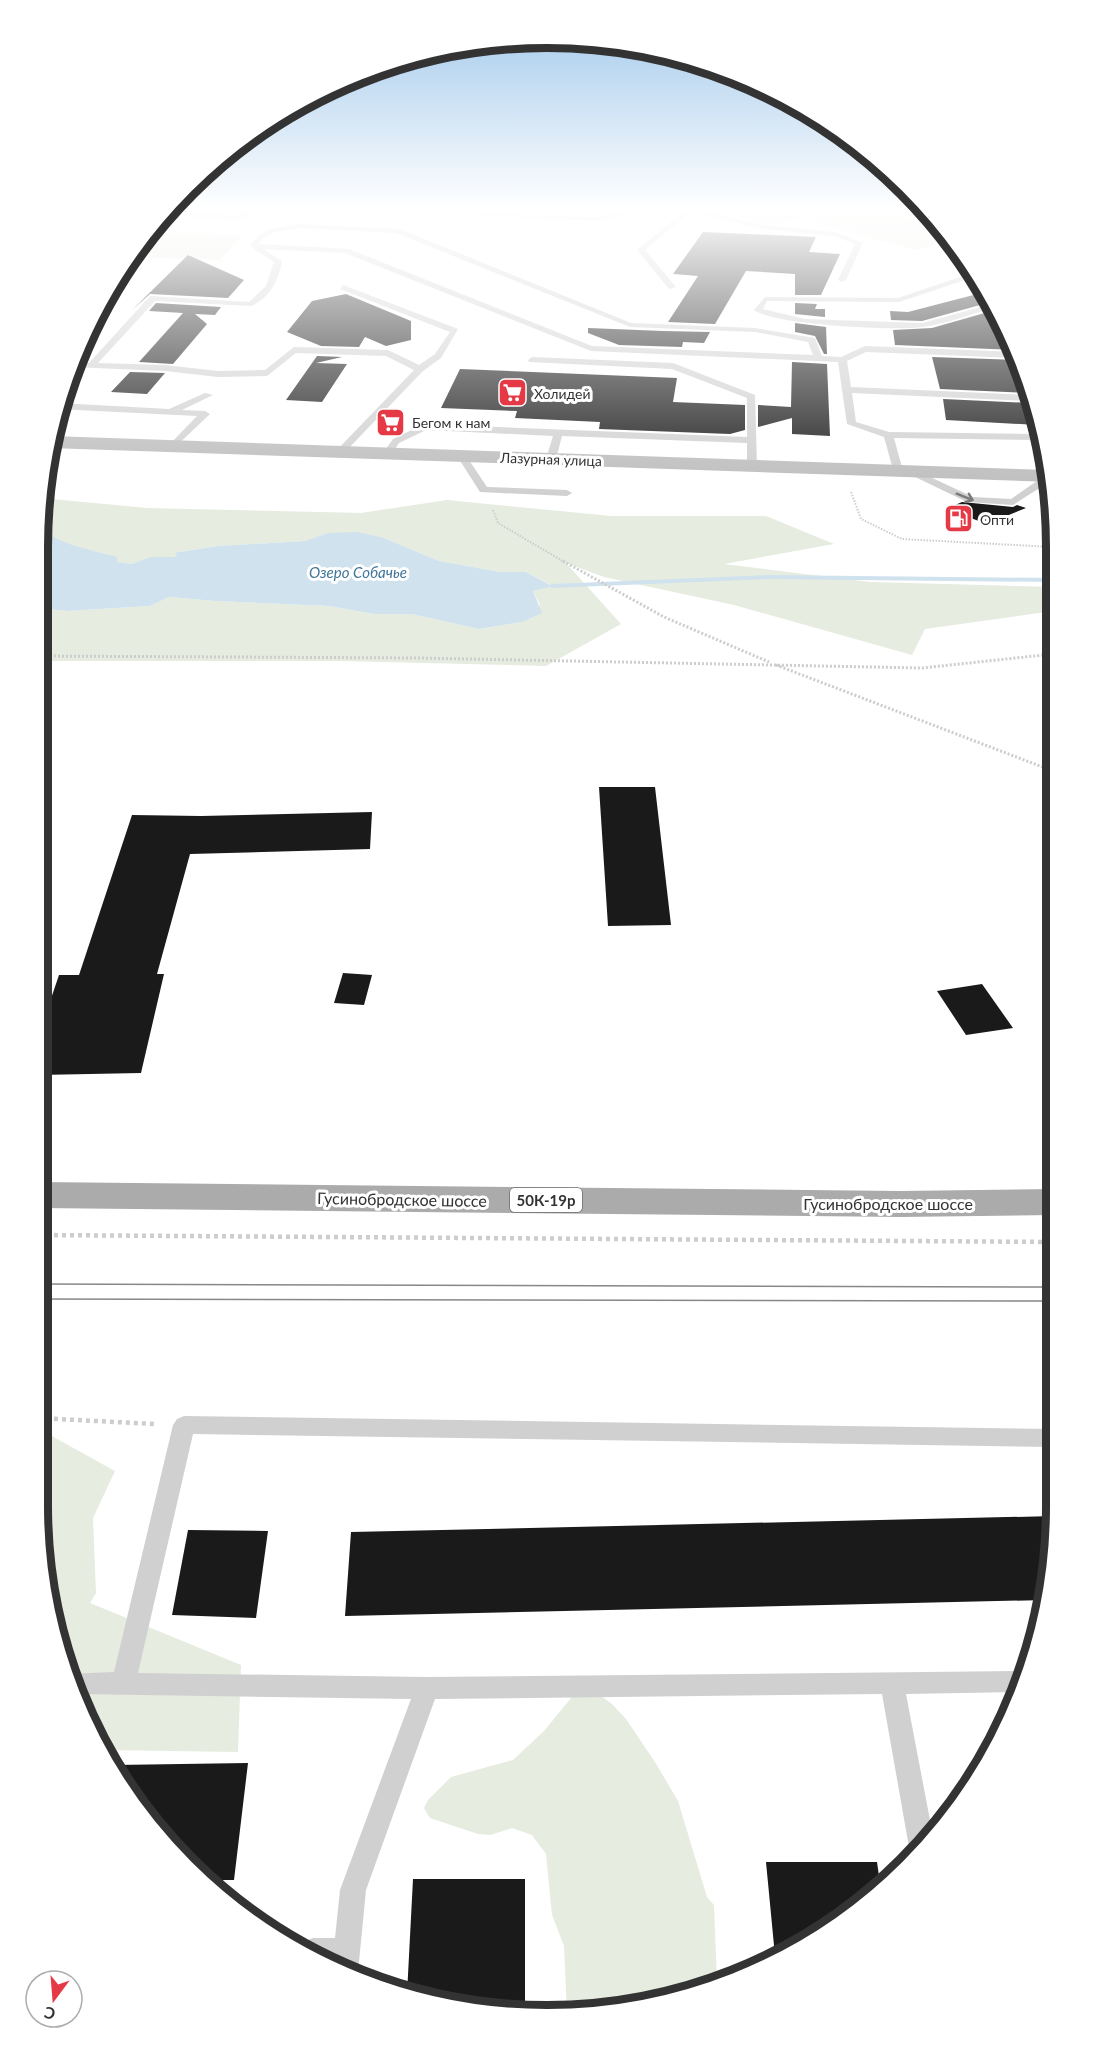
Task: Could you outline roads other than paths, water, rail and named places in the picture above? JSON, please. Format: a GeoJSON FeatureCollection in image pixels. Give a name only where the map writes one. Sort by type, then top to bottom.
{"type":"FeatureCollection","features":[{"type":"Feature","properties":{"kind":"main road","name":"Гусинобродское шоссе"},"geometry":{"type":"LineString","coordinates":[[48,1195],[900,1204],[1046,1202]]}},
{"type":"Feature","properties":{"kind":"street","name":"Лазурная улица"},"geometry":{"type":"LineString","coordinates":[[60,442],[1041,476]]}},
{"type":"Feature","properties":{"kind":"lane"},"geometry":{"type":"LineString","coordinates":[[91,366],[149,303]]}},
{"type":"Feature","properties":{"kind":"lane"},"geometry":{"type":"LineString","coordinates":[[232,303],[253,303]]}},
{"type":"Feature","properties":{"kind":"lane"},"geometry":{"type":"LineString","coordinates":[[340,452],[420,369],[438,356],[455,331],[383,303]]}},
{"type":"Feature","properties":{"kind":"lane"},"geometry":{"type":"LineString","coordinates":[[478,303],[591,348],[842,360],[865,349],[1007,355]]}},
{"type":"Feature","properties":{"kind":"lane"},"geometry":{"type":"LineString","coordinates":[[577,303],[630,324],[755,330],[812,340],[818,358]]}},
{"type":"Feature","properties":{"kind":"lane"},"geometry":{"type":"LineString","coordinates":[[752,314],[762,303]]}},
{"type":"Feature","properties":{"kind":"lane"},"geometry":{"type":"LineString","coordinates":[[752,314],[805,321],[922,325],[985,308]]}},
{"type":"Feature","properties":{"kind":"lane"},"geometry":{"type":"LineString","coordinates":[[752,314],[755,330]]}},
{"type":"Feature","properties":{"kind":"lane"},"geometry":{"type":"LineString","coordinates":[[82,365],[165,368],[218,374],[267,373],[294,350],[388,353],[420,369]]}},
{"type":"Feature","properties":{"kind":"lane"},"geometry":{"type":"LineString","coordinates":[[532,360],[673,366],[752,397],[752,466]]}},
{"type":"Feature","properties":{"kind":"lane"},"geometry":{"type":"LineString","coordinates":[[842,360],[852,424],[888,435],[1033,437]]}},
{"type":"Feature","properties":{"kind":"lane"},"geometry":{"type":"LineString","coordinates":[[216,386],[218,374]]}},
{"type":"Feature","properties":{"kind":"lane"},"geometry":{"type":"LineString","coordinates":[[847,390],[1023,398]]}},
{"type":"Feature","properties":{"kind":"lane"},"geometry":{"type":"LineString","coordinates":[[168,412],[208,395]]}},
{"type":"Feature","properties":{"kind":"lane"},"geometry":{"type":"LineString","coordinates":[[68,407],[205,414],[173,446]]}},
{"type":"Feature","properties":{"kind":"lane"},"geometry":{"type":"LineString","coordinates":[[388,453],[396,441],[424,427],[751,440]]}},
{"type":"Feature","properties":{"kind":"lane"},"geometry":{"type":"LineString","coordinates":[[551,459],[558,433]]}},
{"type":"Feature","properties":{"kind":"lane"},"geometry":{"type":"LineString","coordinates":[[888,435],[906,471],[971,500],[1013,502],[1042,482]]}},
{"type":"Feature","properties":{"kind":"lane"},"geometry":{"type":"LineString","coordinates":[[462,456],[484,490],[567,493]]}},
{"type":"Feature","properties":{"kind":"lane"},"geometry":{"type":"LineString","coordinates":[[123,1684],[184,1425],[1046,1438]]}},
{"type":"Feature","properties":{"kind":"lane"},"geometry":{"type":"LineString","coordinates":[[81,1683],[427,1688],[1014,1681]]}},
{"type":"Feature","properties":{"kind":"lane"},"geometry":{"type":"LineString","coordinates":[[892,1682],[920,1837]]}},
{"type":"Feature","properties":{"kind":"lane"},"geometry":{"type":"LineString","coordinates":[[329,1955],[347,1959],[353,1890],[427,1688]]}},
{"type":"Feature","properties":{"kind":"water","name":"Озеро Собачье"},"geometry":{"type":"Polygon","coordinates":[[[357,532],[384,538],[439,561],[501,572],[526,572],[552,586],[533,591],[542,613],[522,622],[479,629],[412,614],[374,614],[329,606],[169,597],[150,606],[68,611],[48,609],[48,534],[67,543],[117,557],[117,562],[132,564],[150,557],[177,557],[175,553],[218,546],[305,541],[328,533],[357,532]]]}},
{"type":"Feature","properties":{"kind":"waterway"},"geometry":{"type":"LineString","coordinates":[[552,586],[767,577],[1046,580]]}},
{"type":"Feature","properties":{"kind":"tram line"},"geometry":{"type":"LineString","coordinates":[[48,1284],[1046,1287]]}},
{"type":"Feature","properties":{"kind":"tram line"},"geometry":{"type":"LineString","coordinates":[[48,1299],[1046,1301]]}},
{"type":"Feature","properties":{"kind":"place","name":"Холидей"},"geometry":{"type":"Point","coordinates":[513,393]}},
{"type":"Feature","properties":{"kind":"place","name":"Бегом к нам"},"geometry":{"type":"Point","coordinates":[391,422]}},
{"type":"Feature","properties":{"kind":"place","name":"Опти"},"geometry":{"type":"Point","coordinates":[959,519]}}]}
